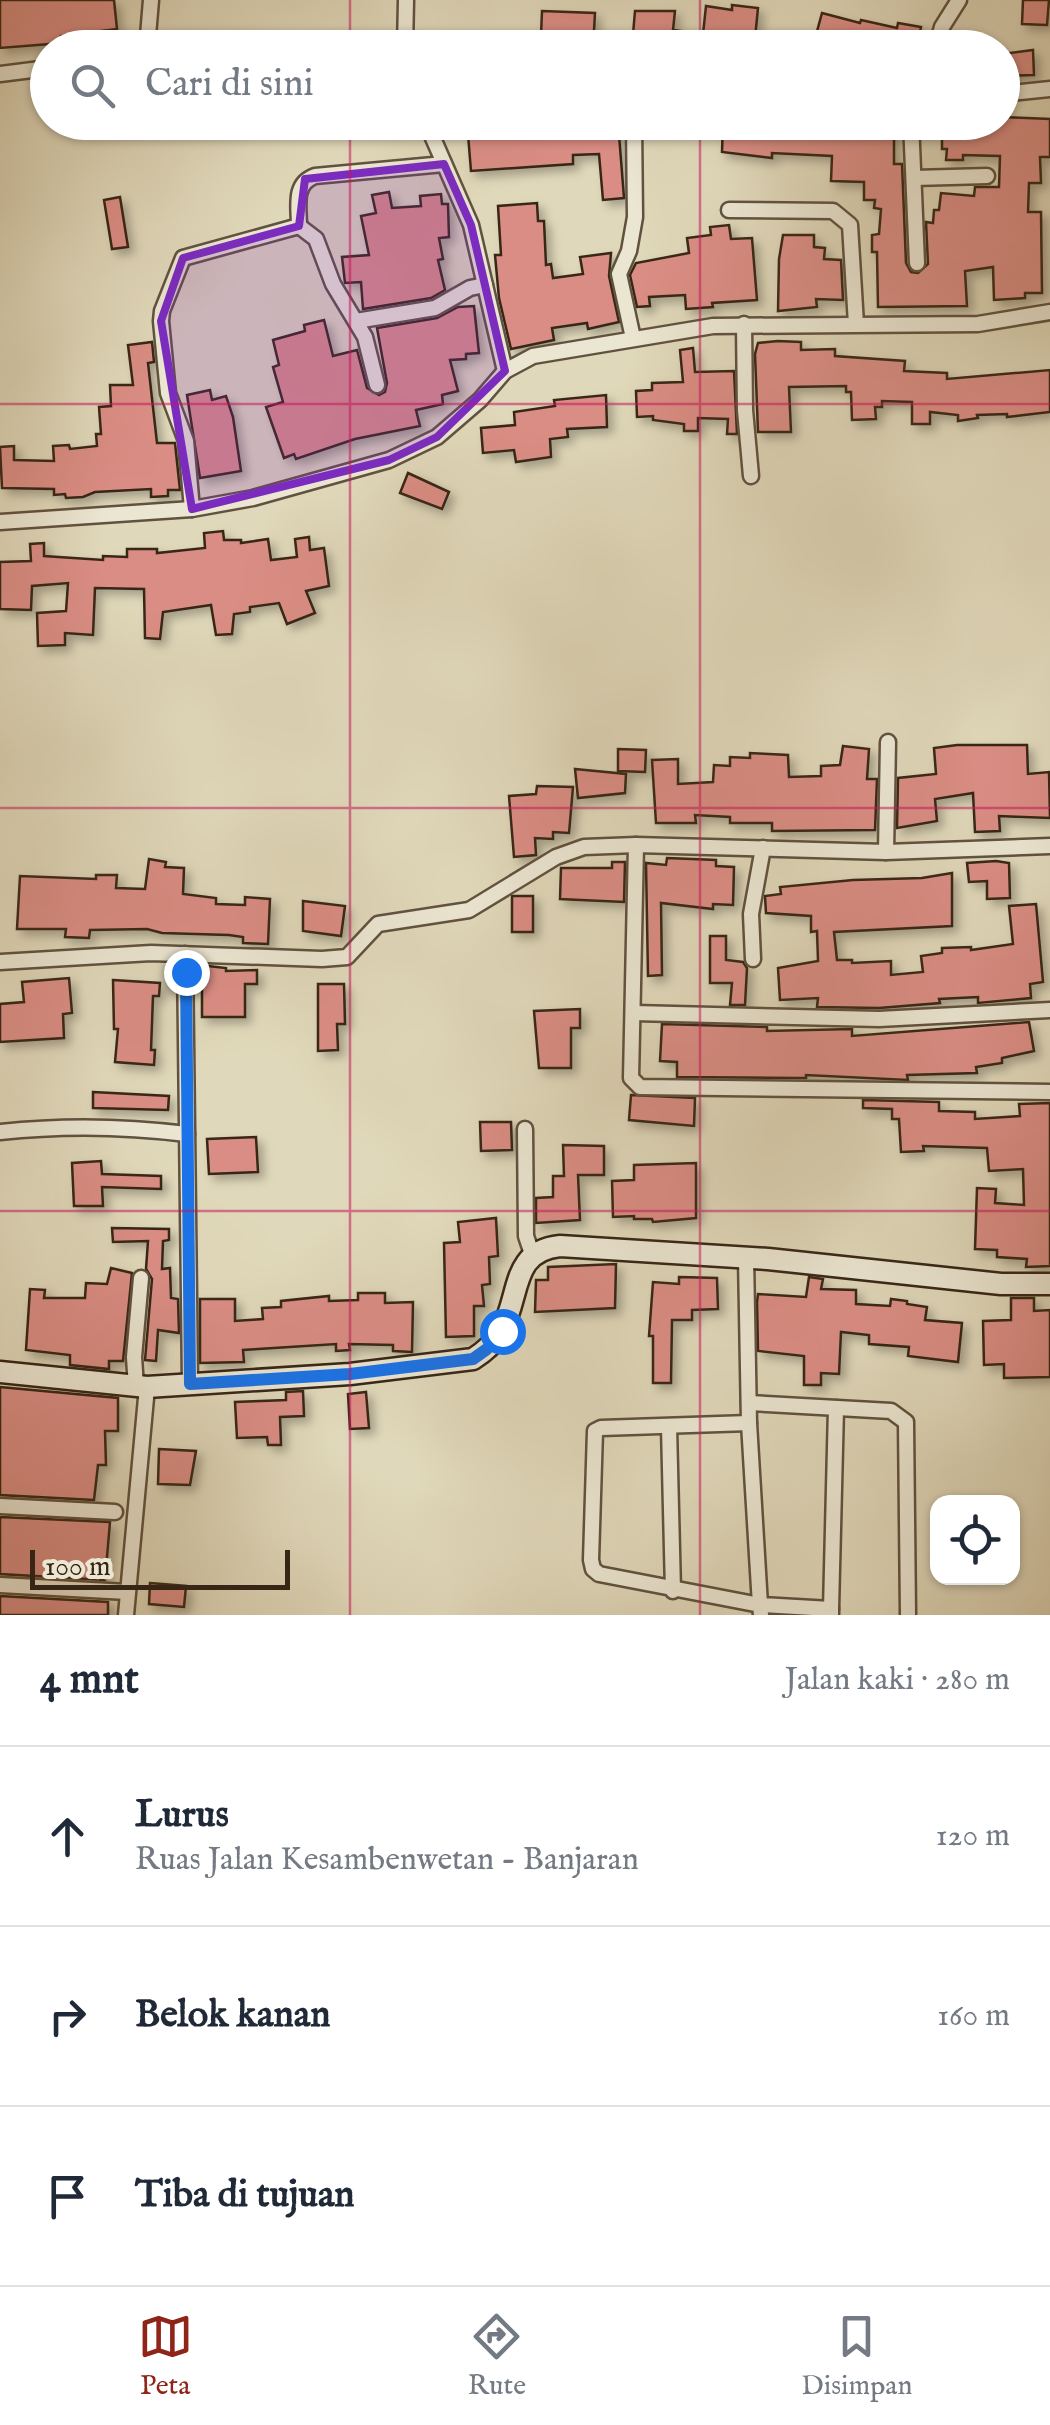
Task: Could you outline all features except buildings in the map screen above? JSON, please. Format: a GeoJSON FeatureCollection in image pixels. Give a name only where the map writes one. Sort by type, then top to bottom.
{"type":"FeatureCollection","features":[{"type":"Feature","properties":{"kind":"main road"},"geometry":{"type":"LineString","coordinates":[[0,1372],[141,1386],[350,1374],[473,1359],[502,1331],[522,1269],[532,1254],[560,1246],[746,1257],[1001,1284],[1050,1284]]}},
{"type":"Feature","properties":{"kind":"street"},"geometry":{"type":"LineString","coordinates":[[148,30],[151,0]]}},
{"type":"Feature","properties":{"kind":"street"},"geometry":{"type":"LineString","coordinates":[[405,30],[406,0]]}},
{"type":"Feature","properties":{"kind":"street"},"geometry":{"type":"LineString","coordinates":[[941,30],[960,0]]}},
{"type":"Feature","properties":{"kind":"street"},"geometry":{"type":"LineString","coordinates":[[0,74],[30,70]]}},
{"type":"Feature","properties":{"kind":"street"},"geometry":{"type":"LineString","coordinates":[[1020,92],[1050,89]]}},
{"type":"Feature","properties":{"kind":"street"},"geometry":{"type":"LineString","coordinates":[[434,140],[471,226],[505,370]]}},
{"type":"Feature","properties":{"kind":"street"},"geometry":{"type":"LineString","coordinates":[[633,338],[618,274],[628,251],[635,217],[634,140]]}},
{"type":"Feature","properties":{"kind":"street"},"geometry":{"type":"LineString","coordinates":[[913,140],[916,262]]}},
{"type":"Feature","properties":{"kind":"street"},"geometry":{"type":"LineString","coordinates":[[299,226],[299,189],[305,180],[348,172],[444,164]]}},
{"type":"Feature","properties":{"kind":"street"},"geometry":{"type":"LineString","coordinates":[[914,178],[987,176]]}},
{"type":"Feature","properties":{"kind":"street"},"geometry":{"type":"LineString","coordinates":[[729,210],[833,211],[842,216],[850,225],[856,324]]}},
{"type":"Feature","properties":{"kind":"street"},"geometry":{"type":"LineString","coordinates":[[299,226],[316,239],[333,284],[370,350],[377,385]]}},
{"type":"Feature","properties":{"kind":"street"},"geometry":{"type":"LineString","coordinates":[[192,509],[189,459],[168,393],[161,321],[176,271],[183,258],[299,226]]}},
{"type":"Feature","properties":{"kind":"street"},"geometry":{"type":"LineString","coordinates":[[356,322],[435,308],[484,284]]}},
{"type":"Feature","properties":{"kind":"street"},"geometry":{"type":"LineString","coordinates":[[0,522],[192,509],[253,498],[389,460],[437,436],[480,400],[505,370],[533,356],[744,324],[978,324],[1050,312]]}},
{"type":"Feature","properties":{"kind":"street"},"geometry":{"type":"LineString","coordinates":[[744,324],[751,476]]}},
{"type":"Feature","properties":{"kind":"street"},"geometry":{"type":"LineString","coordinates":[[886,852],[888,742]]}},
{"type":"Feature","properties":{"kind":"street"},"geometry":{"type":"LineString","coordinates":[[636,845],[631,1078],[640,1088],[1050,1092]]}},
{"type":"Feature","properties":{"kind":"street"},"geometry":{"type":"LineString","coordinates":[[0,962],[150,953],[347,957],[378,924],[469,910],[570,851],[584,847],[886,852],[1050,846]]}},
{"type":"Feature","properties":{"kind":"street"},"geometry":{"type":"LineString","coordinates":[[753,959],[751,914],[763,848]]}},
{"type":"Feature","properties":{"kind":"street"},"geometry":{"type":"LineString","coordinates":[[185,954],[190,1384]]}},
{"type":"Feature","properties":{"kind":"street"},"geometry":{"type":"LineString","coordinates":[[634,1013],[879,1019],[1050,1010]]}},
{"type":"Feature","properties":{"kind":"street"},"geometry":{"type":"LineString","coordinates":[[0,1132],[71,1126],[187,1134]]}},
{"type":"Feature","properties":{"kind":"street"},"geometry":{"type":"LineString","coordinates":[[525,1129],[526,1236],[532,1254]]}},
{"type":"Feature","properties":{"kind":"street"},"geometry":{"type":"LineString","coordinates":[[746,1257],[749,1403],[761,1610]]}},
{"type":"Feature","properties":{"kind":"street"},"geometry":{"type":"LineString","coordinates":[[126,1615],[141,1386],[134,1347],[141,1278]]}},
{"type":"Feature","properties":{"kind":"street"},"geometry":{"type":"LineString","coordinates":[[749,1403],[891,1411],[906,1422],[908,1615]]}},
{"type":"Feature","properties":{"kind":"street"},"geometry":{"type":"LineString","coordinates":[[750,1423],[596,1431],[593,1569],[599,1574],[761,1610],[831,1612],[836,1408]]}},
{"type":"Feature","properties":{"kind":"street"},"geometry":{"type":"LineString","coordinates":[[670,1427],[673,1591]]}},
{"type":"Feature","properties":{"kind":"street"},"geometry":{"type":"LineString","coordinates":[[0,1506],[115,1512]]}},
{"type":"Feature","properties":{"kind":"street"},"geometry":{"type":"LineString","coordinates":[[0,1585],[127,1592]]}},
{"type":"Feature","properties":{"kind":"highlighted area"},"geometry":{"type":"Polygon","coordinates":[[[444,164],[471,225],[505,371],[437,437],[389,460],[192,509],[161,321],[177,271],[183,258],[299,226],[305,179],[444,164]]]}},
{"type":"Feature","properties":{"kind":"route"},"geometry":{"type":"LineString","coordinates":[[186,972],[190,1384],[423,1368],[473,1359],[502,1331]]}}]}
